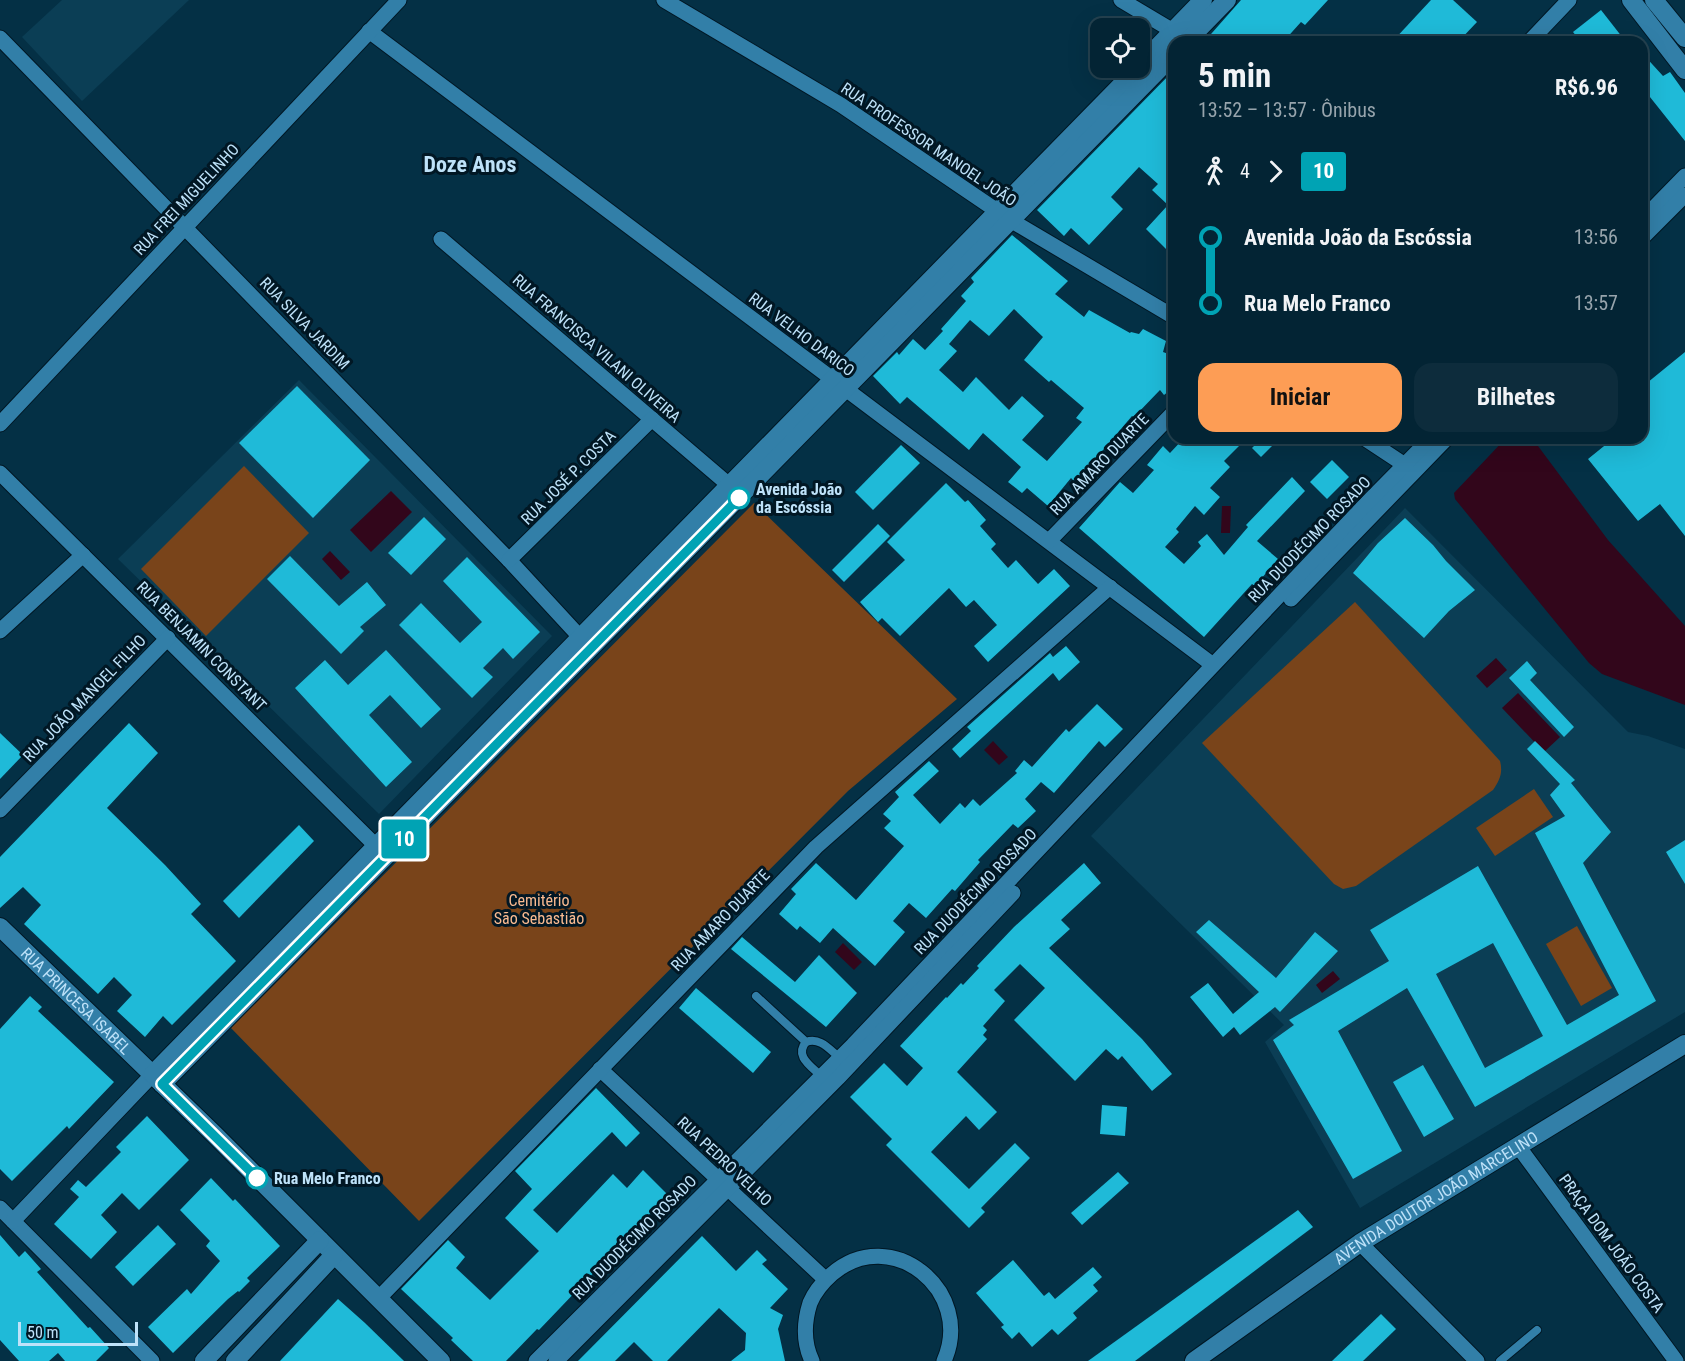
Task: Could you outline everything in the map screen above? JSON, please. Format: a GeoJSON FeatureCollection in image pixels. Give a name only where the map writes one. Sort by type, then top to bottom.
{"type":"FeatureCollection","features":[{"type":"Feature","properties":{"kind":"main road"},"geometry":{"type":"LineString","coordinates":[[1180,36],[1203,0]]}},
{"type":"Feature","properties":{"kind":"main road"},"geometry":{"type":"LineString","coordinates":[[1180,36],[1227,0]]}},
{"type":"Feature","properties":{"kind":"main road"},"geometry":{"type":"LineString","coordinates":[[1631,0],[1685,70]]}},
{"type":"Feature","properties":{"kind":"main road"},"geometry":{"type":"LineString","coordinates":[[1654,0],[1685,38]]}},
{"type":"Feature","properties":{"kind":"main road"},"geometry":{"type":"LineString","coordinates":[[1150,58],[1168,45]]}},
{"type":"Feature","properties":{"kind":"main road"},"geometry":{"type":"LineString","coordinates":[[158,1079],[839,384],[1005,217],[1168,60]]}},
{"type":"Feature","properties":{"kind":"main road"},"geometry":{"type":"LineString","coordinates":[[1005,217],[1128,78]]}},
{"type":"Feature","properties":{"kind":"main road"},"geometry":{"type":"LineString","coordinates":[[158,1079],[376,846],[580,637],[729,485],[839,384]]}},
{"type":"Feature","properties":{"kind":"main road","name":"RUA PRINCESA ISABEL"},"geometry":{"type":"LineString","coordinates":[[0,927],[158,1079]]}},
{"type":"Feature","properties":{"kind":"main road","name":"AVENIDA DOUTOR JOÃO MARCELINO"},"geometry":{"type":"LineString","coordinates":[[1194,1361],[1360,1243],[1685,1044]]}},
{"type":"Feature","properties":{"kind":"main road"},"geometry":{"type":"LineString","coordinates":[[158,1079],[441,1361]]}},
{"type":"Feature","properties":{"kind":"main road"},"geometry":{"type":"LineString","coordinates":[[204,1361],[320,1240]]}},
{"type":"Feature","properties":{"kind":"main road"},"geometry":{"type":"LineString","coordinates":[[235,1361],[334,1255]]}},
{"type":"Feature","properties":{"kind":"street","name":"RUA FREI MIGUELINHO"},"geometry":{"type":"LineString","coordinates":[[0,424],[399,0]]}},
{"type":"Feature","properties":{"kind":"street","name":"RUA PROFESSOR MANOEL JOÃO"},"geometry":{"type":"LineString","coordinates":[[663,0],[841,105],[1005,217],[1168,313]]}},
{"type":"Feature","properties":{"kind":"street"},"geometry":{"type":"LineString","coordinates":[[1121,0],[1177,36]]}},
{"type":"Feature","properties":{"kind":"street"},"geometry":{"type":"LineString","coordinates":[[1535,36],[1569,0]]}},
{"type":"Feature","properties":{"kind":"street","name":"RUA VELHO DARICO"},"geometry":{"type":"LineString","coordinates":[[369,31],[1214,665]]}},
{"type":"Feature","properties":{"kind":"street","name":"RUA SILVA JARDIM"},"geometry":{"type":"LineString","coordinates":[[2,44],[185,226],[509,560],[580,637]]}},
{"type":"Feature","properties":{"kind":"street"},"geometry":{"type":"LineString","coordinates":[[1648,214],[1685,176]]}},
{"type":"Feature","properties":{"kind":"street"},"geometry":{"type":"LineString","coordinates":[[1648,232],[1685,195]]}},
{"type":"Feature","properties":{"kind":"street","name":"RUA FRANCISCA VILANI OLIVEIRA"},"geometry":{"type":"LineString","coordinates":[[441,239],[729,485]]}},
{"type":"Feature","properties":{"kind":"street","name":"RUA AMARO DUARTE"},"geometry":{"type":"LineString","coordinates":[[1048,541],[1168,418]]}},
{"type":"Feature","properties":{"kind":"street","name":"RUA JOSÉ P. COSTA"},"geometry":{"type":"LineString","coordinates":[[509,560],[652,419]]}},
{"type":"Feature","properties":{"kind":"street"},"geometry":{"type":"LineString","coordinates":[[1373,444],[1410,468]]}},
{"type":"Feature","properties":{"kind":"street","name":"RUA DUODÉCIMO ROSADO"},"geometry":{"type":"LineString","coordinates":[[536,1361],[861,1054],[1244,647],[1410,468],[1427,444]]}},
{"type":"Feature","properties":{"kind":"street","name":"RUA DUODÉCIMO ROSADO"},"geometry":{"type":"LineString","coordinates":[[556,1361],[821,1076],[1214,665],[1410,468],[1440,444]]}},
{"type":"Feature","properties":{"kind":"street","name":"RUA BENJAMIN CONSTANT"},"geometry":{"type":"LineString","coordinates":[[0,473],[376,846]]}},
{"type":"Feature","properties":{"kind":"street"},"geometry":{"type":"LineString","coordinates":[[0,632],[83,555]]}},
{"type":"Feature","properties":{"kind":"street","name":"RUA AMARO DUARTE"},"geometry":{"type":"LineString","coordinates":[[378,1299],[816,847],[1110,587]]}},
{"type":"Feature","properties":{"kind":"street","name":"RUA JOÃO MANOEL FILHO"},"geometry":{"type":"LineString","coordinates":[[0,810],[168,638]]}},
{"type":"Feature","properties":{"kind":"street","name":"RUA PEDRO VELHO"},"geometry":{"type":"LineString","coordinates":[[600,1069],[825,1279]]}},
{"type":"Feature","properties":{"kind":"street"},"geometry":{"type":"LineString","coordinates":[[13,1221],[158,1079]]}},
{"type":"Feature","properties":{"kind":"street","name":"PRAÇA DOM JOÃO COSTA"},"geometry":{"type":"LineString","coordinates":[[1518,1146],[1676,1361]]}},
{"type":"Feature","properties":{"kind":"street"},"geometry":{"type":"LineString","coordinates":[[0,1208],[152,1361]]}},
{"type":"Feature","properties":{"kind":"street"},"geometry":{"type":"LineString","coordinates":[[1360,1243],[1477,1361]]}},
{"type":"Feature","properties":{"kind":"street"},"geometry":{"type":"LineString","coordinates":[[812,1361],[807,1346],[806,1322],[812,1299],[825,1279],[850,1262],[872,1257],[895,1258],[909,1263],[922,1271],[942,1294],[951,1323],[951,1338],[944,1361]]}},
{"type":"Feature","properties":{"kind":"lane"},"geometry":{"type":"LineString","coordinates":[[756,996],[806,1042]]}},
{"type":"Feature","properties":{"kind":"lane"},"geometry":{"type":"LineString","coordinates":[[821,1076],[804,1060],[801,1054],[801,1048],[806,1042],[814,1039],[821,1042],[840,1058]]}},
{"type":"Feature","properties":{"kind":"lane"},"geometry":{"type":"LineString","coordinates":[[1500,1361],[1537,1330]]}},
{"type":"Feature","properties":{"kind":"shaded area"},"geometry":{"type":"Polygon","coordinates":[[[62,0],[189,0],[82,101],[22,37],[62,0]]]}},
{"type":"Feature","properties":{"kind":"shaded area"},"geometry":{"type":"Polygon","coordinates":[[[299,380],[552,636],[379,814],[118,559],[299,380]]]}},
{"type":"Feature","properties":{"kind":"shaded area"},"geometry":{"type":"Polygon","coordinates":[[[1500,444],[1536,444],[1538,446],[1608,540],[1685,626],[1685,705],[1602,674],[1589,663],[1455,499],[1454,493],[1500,444]]]}},
{"type":"Feature","properties":{"kind":"shaded area"},"geometry":{"type":"Polygon","coordinates":[[[391,491],[412,512],[371,552],[350,530],[391,491]]]}},
{"type":"Feature","properties":{"kind":"shaded area"},"geometry":{"type":"Polygon","coordinates":[[[1222,506],[1231,506],[1230,533],[1221,533],[1222,506]]]}},
{"type":"Feature","properties":{"kind":"shaded area"},"geometry":{"type":"Polygon","coordinates":[[[1405,508],[1628,732],[1648,736],[1685,749],[1685,1012],[1360,1208],[1265,1042],[1284,1025],[1091,836],[1405,508]]]}},
{"type":"Feature","properties":{"kind":"shaded area"},"geometry":{"type":"Polygon","coordinates":[[[330,551],[350,572],[341,580],[322,559],[330,551]]]}},
{"type":"Feature","properties":{"kind":"shaded area"},"geometry":{"type":"Polygon","coordinates":[[[1496,658],[1507,670],[1487,688],[1476,676],[1496,658]]]}},
{"type":"Feature","properties":{"kind":"shaded area"},"geometry":{"type":"Polygon","coordinates":[[[1518,693],[1560,737],[1544,752],[1502,708],[1518,693]]]}},
{"type":"Feature","properties":{"kind":"shaded area"},"geometry":{"type":"Polygon","coordinates":[[[993,741],[1008,757],[999,765],[984,750],[993,741]]]}},
{"type":"Feature","properties":{"kind":"shaded area"},"geometry":{"type":"Polygon","coordinates":[[[843,943],[862,962],[854,970],[835,952],[843,943]]]}},
{"type":"Feature","properties":{"kind":"shaded area"},"geometry":{"type":"Polygon","coordinates":[[[1333,971],[1340,979],[1322,993],[1316,985],[1333,971]]]}},
{"type":"Feature","properties":{"kind":"green space"},"geometry":{"type":"Polygon","coordinates":[[[244,466],[309,533],[206,636],[141,569],[244,466]]]}},
{"type":"Feature","properties":{"kind":"green space","name":"Cemitério São Sebastião"},"geometry":{"type":"Polygon","coordinates":[[[754,503],[957,699],[848,791],[419,1221],[231,1028],[754,503]]]}},
{"type":"Feature","properties":{"kind":"green space"},"geometry":{"type":"Polygon","coordinates":[[[1355,602],[1500,761],[1501,773],[1493,790],[1356,886],[1343,889],[1334,884],[1202,743],[1355,602]]]}},
{"type":"Feature","properties":{"kind":"green space"},"geometry":{"type":"Polygon","coordinates":[[[1534,789],[1553,817],[1495,856],[1476,828],[1534,789]]]}},
{"type":"Feature","properties":{"kind":"green space"},"geometry":{"type":"Polygon","coordinates":[[[1577,926],[1612,988],[1581,1006],[1546,944],[1577,926]]]}},
{"type":"Feature","properties":{"kind":"building"},"geometry":{"type":"Polygon","coordinates":[[[1241,0],[1328,0],[1305,25],[1301,22],[1288,36],[1209,36],[1241,0]]]}},
{"type":"Feature","properties":{"kind":"building"},"geometry":{"type":"Polygon","coordinates":[[[1431,0],[1453,0],[1477,22],[1464,36],[1398,36],[1431,0]]]}},
{"type":"Feature","properties":{"kind":"building"},"geometry":{"type":"Polygon","coordinates":[[[1601,10],[1621,36],[1576,36],[1573,32],[1601,10]]]}},
{"type":"Feature","properties":{"kind":"building"},"geometry":{"type":"Polygon","coordinates":[[[1648,60],[1663,76],[1670,72],[1685,93],[1685,141],[1648,95],[1648,60]]]}},
{"type":"Feature","properties":{"kind":"building"},"geometry":{"type":"Polygon","coordinates":[[[1168,76],[1168,205],[1152,190],[1158,184],[1139,167],[1111,197],[1123,209],[1089,245],[1071,228],[1064,236],[1037,210],[1168,76]]]}},
{"type":"Feature","properties":{"kind":"building"},"geometry":{"type":"Polygon","coordinates":[[[1168,205],[1168,251],[1146,229],[1168,205]]]}},
{"type":"Feature","properties":{"kind":"building"},"geometry":{"type":"Polygon","coordinates":[[[1012,235],[1068,281],[1055,294],[1084,317],[1089,310],[1130,333],[1139,334],[1143,329],[1166,341],[1163,352],[1168,354],[1168,392],[1164,395],[1160,390],[1134,417],[1132,416],[1092,463],[1095,465],[1077,484],[1071,478],[1048,506],[1027,488],[1022,493],[1008,482],[1021,467],[983,433],[969,450],[907,397],[900,404],[873,376],[897,352],[899,355],[913,339],[925,350],[966,301],[961,296],[974,282],[971,278],[1012,235]],[[1014,309],[989,336],[970,320],[949,344],[957,351],[939,370],[963,392],[976,377],[1009,410],[1022,396],[1044,416],[1022,440],[1047,461],[1082,422],[1076,418],[1084,408],[1024,360],[1043,337],[1014,309]]]}},
{"type":"Feature","properties":{"kind":"building"},"geometry":{"type":"Polygon","coordinates":[[[1685,352],[1685,536],[1660,504],[1638,521],[1588,459],[1607,444],[1648,444],[1648,382],[1685,352]]]}},
{"type":"Feature","properties":{"kind":"building"},"geometry":{"type":"Polygon","coordinates":[[[297,386],[370,460],[313,518],[239,443],[297,386]]]}},
{"type":"Feature","properties":{"kind":"building"},"geometry":{"type":"Polygon","coordinates":[[[1178,444],[1241,444],[1224,461],[1230,467],[1210,488],[1220,497],[1204,515],[1195,506],[1176,529],[1179,532],[1165,547],[1184,564],[1201,546],[1198,542],[1207,534],[1224,555],[1248,527],[1246,525],[1292,477],[1305,491],[1257,541],[1278,559],[1255,586],[1252,584],[1204,637],[1079,528],[1120,482],[1133,493],[1154,470],[1147,465],[1163,446],[1170,453],[1178,444]]]}},
{"type":"Feature","properties":{"kind":"building"},"geometry":{"type":"Polygon","coordinates":[[[1256,444],[1274,444],[1261,457],[1252,448],[1256,444]]]}},
{"type":"Feature","properties":{"kind":"building"},"geometry":{"type":"Polygon","coordinates":[[[901,445],[920,463],[873,510],[855,492],[901,445]]]}},
{"type":"Feature","properties":{"kind":"building"},"geometry":{"type":"Polygon","coordinates":[[[1332,460],[1349,477],[1327,499],[1310,482],[1332,460]]]}},
{"type":"Feature","properties":{"kind":"building"},"geometry":{"type":"Polygon","coordinates":[[[946,483],[965,502],[968,500],[986,520],[980,526],[996,544],[991,549],[1008,568],[1016,560],[1038,584],[1054,569],[1070,586],[988,662],[974,646],[997,625],[974,600],[966,607],[949,588],[900,636],[882,618],[878,622],[860,602],[905,560],[887,542],[946,483]]]}},
{"type":"Feature","properties":{"kind":"building"},"geometry":{"type":"Polygon","coordinates":[[[424,517],[446,539],[411,575],[388,553],[424,517]]]}},
{"type":"Feature","properties":{"kind":"building"},"geometry":{"type":"Polygon","coordinates":[[[1405,518],[1475,590],[1449,611],[1424,638],[1353,573],[1378,543],[1405,518]]]}},
{"type":"Feature","properties":{"kind":"building"},"geometry":{"type":"Polygon","coordinates":[[[878,524],[890,536],[844,582],[832,570],[878,524]]]}},
{"type":"Feature","properties":{"kind":"building"},"geometry":{"type":"Polygon","coordinates":[[[290,556],[339,606],[367,582],[386,605],[360,627],[364,631],[341,654],[267,579],[290,556]]]}},
{"type":"Feature","properties":{"kind":"building"},"geometry":{"type":"Polygon","coordinates":[[[467,557],[540,632],[513,659],[503,648],[483,668],[493,677],[472,698],[399,625],[421,603],[460,643],[482,622],[443,581],[467,557]]]}},
{"type":"Feature","properties":{"kind":"building"},"geometry":{"type":"Polygon","coordinates":[[[1066,646],[1080,662],[1059,681],[1053,673],[960,758],[952,749],[971,731],[967,727],[1050,653],[1053,657],[1066,646]]]}},
{"type":"Feature","properties":{"kind":"building"},"geometry":{"type":"Polygon","coordinates":[[[386,650],[441,709],[421,728],[390,695],[369,715],[412,762],[386,787],[295,688],[325,660],[348,685],[386,650]]]}},
{"type":"Feature","properties":{"kind":"building"},"geometry":{"type":"Polygon","coordinates":[[[1527,661],[1537,673],[1530,680],[1574,727],[1564,737],[1509,678],[1527,661]]]}},
{"type":"Feature","properties":{"kind":"building"},"geometry":{"type":"Polygon","coordinates":[[[1097,704],[1123,729],[1105,747],[1099,741],[1054,793],[1041,782],[1025,799],[1036,811],[1018,828],[1013,824],[978,860],[980,862],[955,891],[952,889],[926,918],[909,903],[893,921],[905,932],[875,966],[833,928],[820,943],[800,926],[797,930],[779,914],[796,894],[791,889],[816,863],[856,900],[904,846],[884,828],[891,821],[883,814],[899,797],[895,792],[929,761],[939,771],[913,795],[940,824],[960,803],[965,808],[973,799],[980,806],[1017,773],[1015,771],[1024,760],[1032,767],[1066,729],[1069,732],[1097,704]]]}},
{"type":"Feature","properties":{"kind":"building"},"geometry":{"type":"Polygon","coordinates":[[[129,723],[158,753],[107,808],[201,904],[191,914],[236,961],[172,1025],[163,1016],[145,1037],[117,1011],[132,995],[114,977],[98,994],[24,924],[41,905],[23,887],[0,908],[0,857],[129,723]]]}},
{"type":"Feature","properties":{"kind":"building"},"geometry":{"type":"Polygon","coordinates":[[[0,733],[23,755],[0,779],[0,733]]]}},
{"type":"Feature","properties":{"kind":"building"},"geometry":{"type":"Polygon","coordinates":[[[1535,741],[1575,780],[1571,783],[1611,832],[1583,863],[1656,1001],[1475,1107],[1407,988],[1338,1031],[1402,1151],[1353,1179],[1273,1040],[1294,1025],[1289,1020],[1389,961],[1370,930],[1478,866],[1567,1025],[1619,995],[1535,833],[1565,816],[1550,795],[1560,784],[1527,749],[1535,741]],[[1493,943],[1436,974],[1485,1068],[1543,1036],[1493,943]]]}},
{"type":"Feature","properties":{"kind":"building"},"geometry":{"type":"Polygon","coordinates":[[[299,825],[314,841],[239,918],[223,901],[299,825]]]}},
{"type":"Feature","properties":{"kind":"building"},"geometry":{"type":"Polygon","coordinates":[[[1685,840],[1685,884],[1666,852],[1685,840]]]}},
{"type":"Feature","properties":{"kind":"building"},"geometry":{"type":"Polygon","coordinates":[[[1084,863],[1101,883],[1061,920],[1070,929],[1049,948],[1142,1039],[1172,1074],[1152,1091],[1122,1056],[1118,1060],[1106,1049],[1075,1081],[1014,1020],[1045,988],[1020,964],[994,990],[1005,1001],[983,1026],[987,1030],[983,1035],[987,1039],[957,1072],[997,1112],[979,1130],[966,1116],[931,1152],[969,1189],[1015,1143],[1030,1158],[981,1208],[985,1212],[969,1228],[886,1145],[892,1139],[850,1097],[884,1063],[907,1086],[923,1068],[900,1046],[946,997],[961,983],[963,985],[979,968],[977,966],[1014,927],[1084,863]]]}},
{"type":"Feature","properties":{"kind":"building"},"geometry":{"type":"Polygon","coordinates":[[[1209,920],[1276,978],[1315,932],[1338,951],[1280,1012],[1275,1007],[1240,1035],[1234,1027],[1223,1037],[1190,997],[1208,983],[1233,1014],[1259,992],[1196,932],[1209,920]]]}},
{"type":"Feature","properties":{"kind":"building"},"geometry":{"type":"Polygon","coordinates":[[[742,937],[795,982],[819,955],[857,993],[826,1027],[731,949],[742,937]]]}},
{"type":"Feature","properties":{"kind":"building"},"geometry":{"type":"Polygon","coordinates":[[[696,988],[771,1052],[753,1073],[679,1008],[696,988]]]}},
{"type":"Feature","properties":{"kind":"building"},"geometry":{"type":"Polygon","coordinates":[[[30,996],[42,1007],[38,1011],[114,1082],[69,1129],[67,1126],[12,1181],[0,1169],[0,1029],[30,996]]]}},
{"type":"Feature","properties":{"kind":"building"},"geometry":{"type":"Polygon","coordinates":[[[1423,1065],[1454,1119],[1424,1137],[1393,1082],[1423,1065]]]}},
{"type":"Feature","properties":{"kind":"building"},"geometry":{"type":"Polygon","coordinates":[[[596,1088],[640,1133],[626,1147],[612,1132],[533,1210],[557,1233],[613,1174],[627,1188],[643,1170],[668,1195],[539,1330],[537,1329],[506,1361],[473,1361],[451,1340],[453,1338],[401,1289],[448,1240],[465,1257],[456,1268],[490,1300],[539,1251],[505,1218],[532,1189],[515,1171],[596,1088]]]}},
{"type":"Feature","properties":{"kind":"building"},"geometry":{"type":"Polygon","coordinates":[[[1102,1105],[1127,1107],[1125,1136],[1100,1134],[1102,1105]]]}},
{"type":"Feature","properties":{"kind":"building"},"geometry":{"type":"Polygon","coordinates":[[[147,1116],[189,1160],[139,1210],[122,1193],[101,1215],[117,1232],[91,1259],[54,1224],[79,1197],[70,1189],[78,1180],[86,1187],[121,1152],[116,1147],[147,1116]]]}},
{"type":"Feature","properties":{"kind":"building"},"geometry":{"type":"Polygon","coordinates":[[[1118,1172],[1129,1183],[1082,1225],[1071,1213],[1118,1172]]]}},
{"type":"Feature","properties":{"kind":"building"},"geometry":{"type":"Polygon","coordinates":[[[211,1178],[233,1201],[235,1199],[280,1246],[247,1278],[250,1281],[239,1292],[228,1299],[173,1353],[148,1327],[187,1289],[191,1294],[220,1261],[206,1246],[210,1241],[180,1210],[211,1178]]]}},
{"type":"Feature","properties":{"kind":"building"},"geometry":{"type":"Polygon","coordinates":[[[1298,1210],[1313,1227],[1135,1361],[1088,1361],[1298,1210]]]}},
{"type":"Feature","properties":{"kind":"building"},"geometry":{"type":"Polygon","coordinates":[[[158,1225],[176,1244],[133,1286],[115,1267],[158,1225]]]}},
{"type":"Feature","properties":{"kind":"building"},"geometry":{"type":"Polygon","coordinates":[[[0,1235],[19,1257],[25,1251],[41,1269],[37,1272],[109,1348],[96,1361],[65,1361],[58,1353],[49,1361],[19,1361],[0,1340],[0,1235]]]}},
{"type":"Feature","properties":{"kind":"building"},"geometry":{"type":"Polygon","coordinates":[[[702,1236],[736,1271],[757,1250],[767,1260],[762,1264],[788,1289],[770,1308],[783,1315],[778,1329],[785,1361],[731,1361],[745,1350],[746,1333],[719,1308],[667,1361],[653,1361],[634,1342],[615,1361],[578,1361],[702,1236]]]}},
{"type":"Feature","properties":{"kind":"building"},"geometry":{"type":"Polygon","coordinates":[[[1013,1260],[1044,1296],[1049,1292],[1055,1299],[1093,1267],[1102,1277],[1093,1285],[1098,1291],[1073,1313],[1077,1318],[1058,1335],[1052,1329],[1032,1347],[1019,1332],[1012,1339],[1001,1327],[1004,1325],[976,1293],[1013,1260]]]}},
{"type":"Feature","properties":{"kind":"building"},"geometry":{"type":"Polygon","coordinates":[[[338,1299],[365,1323],[404,1361],[280,1361],[338,1299]]]}},
{"type":"Feature","properties":{"kind":"building"},"geometry":{"type":"Polygon","coordinates":[[[1381,1314],[1396,1329],[1363,1361],[1332,1361],[1381,1314]]]}},
{"type":"Feature","properties":{"kind":"bus line","name":"10"},"geometry":{"type":"LineString","coordinates":[[257,1178],[162,1084],[739,498]]}},
{"type":"Feature","properties":{"kind":"place","name":"Avenida João da Escóssia"},"geometry":{"type":"Point","coordinates":[739,498]}},
{"type":"Feature","properties":{"kind":"place","name":"Rua Melo Franco"},"geometry":{"type":"Point","coordinates":[257,1178]}},
{"type":"Feature","properties":{"kind":"district","name":"Doze Anos"},"geometry":{"type":"Point","coordinates":[470,164]}}]}
